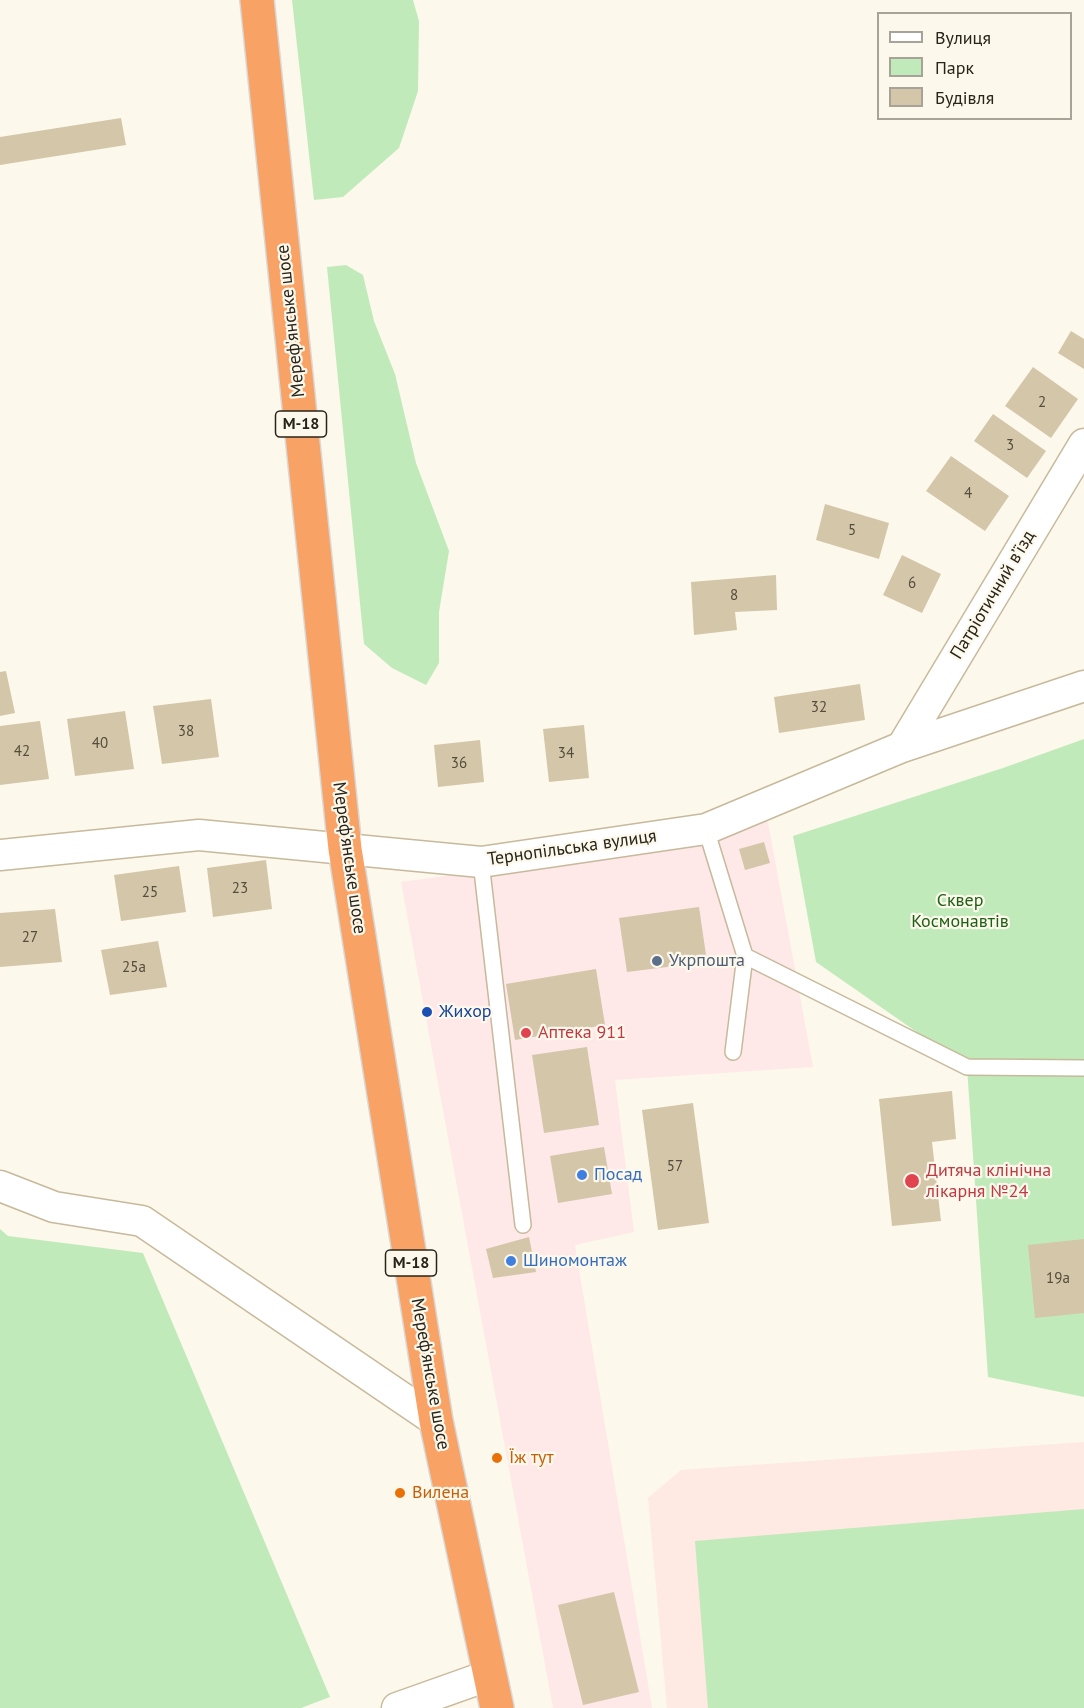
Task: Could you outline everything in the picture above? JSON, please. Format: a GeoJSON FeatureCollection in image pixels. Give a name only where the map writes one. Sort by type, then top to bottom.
{"type":"FeatureCollection","features":[{"type":"Feature","properties":{"kind":"highway","name":"Мереф'янське шосе"},"geometry":{"type":"LineString","coordinates":[[257,0],[345,849],[436,1421],[497,1708]]}},
{"type":"Feature","properties":{"kind":"street","name":"Патріотичний в’їзд"},"geometry":{"type":"LineString","coordinates":[[902,747],[1084,444]]}},
{"type":"Feature","properties":{"kind":"street","name":"Тернопільська вулиця"},"geometry":{"type":"LineString","coordinates":[[0,855],[199,835],[481,862],[706,829],[902,747],[1084,686]]}},
{"type":"Feature","properties":{"kind":"street"},"geometry":{"type":"LineString","coordinates":[[0,1186],[54,1207],[142,1221],[436,1421]]}},
{"type":"Feature","properties":{"kind":"street"},"geometry":{"type":"LineString","coordinates":[[397,1708],[490,1675]]}},
{"type":"Feature","properties":{"kind":"lane"},"geometry":{"type":"LineString","coordinates":[[706,829],[745,956],[732,1052]]}},
{"type":"Feature","properties":{"kind":"lane"},"geometry":{"type":"LineString","coordinates":[[481,862],[523,1225]]}},
{"type":"Feature","properties":{"kind":"lane"},"geometry":{"type":"LineString","coordinates":[[745,956],[967,1067],[1084,1068]]}},
{"type":"Feature","properties":{"kind":"shaded area"},"geometry":{"type":"Polygon","coordinates":[[[767,817],[813,1067],[615,1080],[634,1232],[575,1245],[652,1708],[553,1708],[401,882],[697,842],[767,817]]]}},
{"type":"Feature","properties":{"kind":"shaded area"},"geometry":{"type":"Polygon","coordinates":[[[1084,1442],[1084,1708],[667,1708],[648,1498],[681,1470],[1084,1442]]]}},
{"type":"Feature","properties":{"kind":"green space"},"geometry":{"type":"Polygon","coordinates":[[[292,0],[413,0],[419,21],[418,91],[399,148],[343,197],[314,200],[292,0]]]}},
{"type":"Feature","properties":{"kind":"green space"},"geometry":{"type":"Polygon","coordinates":[[[346,265],[363,275],[374,321],[395,374],[416,463],[449,551],[439,612],[439,663],[426,685],[392,668],[364,644],[327,267],[346,265]]]}},
{"type":"Feature","properties":{"kind":"green space","name":"Сквер Космонавтів"},"geometry":{"type":"Polygon","coordinates":[[[1084,739],[1084,1397],[988,1377],[967,1067],[816,962],[793,836],[1003,768],[1084,739]]]}},
{"type":"Feature","properties":{"kind":"green space"},"geometry":{"type":"Polygon","coordinates":[[[0,1229],[8,1236],[143,1253],[330,1697],[301,1708],[0,1708],[0,1229]]]}},
{"type":"Feature","properties":{"kind":"green space"},"geometry":{"type":"Polygon","coordinates":[[[1084,1509],[1084,1708],[708,1708],[695,1541],[1084,1509]]]}},
{"type":"Feature","properties":{"kind":"building"},"geometry":{"type":"Polygon","coordinates":[[[121,118],[126,145],[0,165],[0,137],[121,118]]]}},
{"type":"Feature","properties":{"kind":"building"},"geometry":{"type":"Polygon","coordinates":[[[1071,331],[1084,339],[1084,369],[1058,353],[1071,331]]]}},
{"type":"Feature","properties":{"kind":"building"},"geometry":{"type":"Polygon","coordinates":[[[1033,367],[1078,399],[1051,438],[1005,406],[1033,367]]]}},
{"type":"Feature","properties":{"kind":"building"},"geometry":{"type":"Polygon","coordinates":[[[993,414],[1046,451],[1027,478],[974,441],[993,414]]]}},
{"type":"Feature","properties":{"kind":"building"},"geometry":{"type":"Polygon","coordinates":[[[951,456],[1009,496],[985,531],[926,491],[951,456]]]}},
{"type":"Feature","properties":{"kind":"building"},"geometry":{"type":"Polygon","coordinates":[[[825,504],[889,523],[879,559],[816,540],[825,504]]]}},
{"type":"Feature","properties":{"kind":"building"},"geometry":{"type":"Polygon","coordinates":[[[902,555],[941,574],[922,613],[883,595],[902,555]]]}},
{"type":"Feature","properties":{"kind":"building"},"geometry":{"type":"Polygon","coordinates":[[[776,575],[777,610],[735,612],[737,630],[694,635],[691,582],[776,575]]]}},
{"type":"Feature","properties":{"kind":"building"},"geometry":{"type":"Polygon","coordinates":[[[6,671],[15,713],[0,716],[0,672],[6,671]]]}},
{"type":"Feature","properties":{"kind":"building"},"geometry":{"type":"Polygon","coordinates":[[[860,684],[865,720],[779,733],[774,697],[860,684]]]}},
{"type":"Feature","properties":{"kind":"building"},"geometry":{"type":"Polygon","coordinates":[[[211,699],[219,757],[162,764],[153,706],[211,699]]]}},
{"type":"Feature","properties":{"kind":"building"},"geometry":{"type":"Polygon","coordinates":[[[125,711],[134,769],[75,776],[67,719],[125,711]]]}},
{"type":"Feature","properties":{"kind":"building"},"geometry":{"type":"Polygon","coordinates":[[[40,721],[49,779],[0,785],[0,726],[40,721]]]}},
{"type":"Feature","properties":{"kind":"building"},"geometry":{"type":"Polygon","coordinates":[[[584,725],[589,778],[549,782],[543,729],[584,725]]]}},
{"type":"Feature","properties":{"kind":"building"},"geometry":{"type":"Polygon","coordinates":[[[480,740],[484,782],[438,787],[434,745],[480,740]]]}},
{"type":"Feature","properties":{"kind":"building"},"geometry":{"type":"Polygon","coordinates":[[[764,842],[770,863],[745,870],[739,849],[764,842]]]}},
{"type":"Feature","properties":{"kind":"building"},"geometry":{"type":"Polygon","coordinates":[[[266,860],[272,909],[213,917],[207,868],[266,860]]]}},
{"type":"Feature","properties":{"kind":"building"},"geometry":{"type":"Polygon","coordinates":[[[179,866],[186,912],[121,921],[114,875],[179,866]]]}},
{"type":"Feature","properties":{"kind":"building"},"geometry":{"type":"Polygon","coordinates":[[[699,907],[707,962],[627,972],[619,918],[699,907]]]}},
{"type":"Feature","properties":{"kind":"building"},"geometry":{"type":"Polygon","coordinates":[[[55,909],[62,962],[0,967],[0,913],[55,909]]]}},
{"type":"Feature","properties":{"kind":"building"},"geometry":{"type":"Polygon","coordinates":[[[158,941],[167,987],[110,995],[101,950],[158,941]]]}},
{"type":"Feature","properties":{"kind":"building"},"geometry":{"type":"Polygon","coordinates":[[[596,969],[605,1025],[515,1040],[506,984],[596,969]]]}},
{"type":"Feature","properties":{"kind":"building"},"geometry":{"type":"Polygon","coordinates":[[[587,1047],[599,1125],[544,1133],[532,1055],[587,1047]]]}},
{"type":"Feature","properties":{"kind":"building","name":"Дитяча клінічна лікарня №24"},"geometry":{"type":"Polygon","coordinates":[[[952,1091],[956,1139],[932,1142],[941,1221],[892,1226],[879,1099],[952,1091]]]}},
{"type":"Feature","properties":{"kind":"building"},"geometry":{"type":"Polygon","coordinates":[[[693,1103],[709,1223],[658,1230],[642,1110],[693,1103]]]}},
{"type":"Feature","properties":{"kind":"building"},"geometry":{"type":"Polygon","coordinates":[[[604,1147],[612,1194],[558,1203],[550,1156],[604,1147]]]}},
{"type":"Feature","properties":{"kind":"building","name":"Шиномонтаж"},"geometry":{"type":"Polygon","coordinates":[[[529,1237],[536,1272],[493,1278],[486,1249],[529,1237]]]}},
{"type":"Feature","properties":{"kind":"building"},"geometry":{"type":"Polygon","coordinates":[[[1084,1239],[1084,1313],[1035,1318],[1028,1245],[1084,1239]]]}},
{"type":"Feature","properties":{"kind":"building"},"geometry":{"type":"Polygon","coordinates":[[[614,1592],[639,1692],[583,1705],[558,1605],[614,1592]]]}},
{"type":"Feature","properties":{"kind":"place","name":"Укрпошта"},"geometry":{"type":"Point","coordinates":[657,961]}},
{"type":"Feature","properties":{"kind":"place","name":"Жихор"},"geometry":{"type":"Point","coordinates":[427,1012]}},
{"type":"Feature","properties":{"kind":"place","name":"Аптека 911"},"geometry":{"type":"Point","coordinates":[526,1033]}},
{"type":"Feature","properties":{"kind":"place","name":"Посад"},"geometry":{"type":"Point","coordinates":[582,1175]}},
{"type":"Feature","properties":{"kind":"place","name":"Дитяча клінічна лікарня №24"},"geometry":{"type":"Point","coordinates":[912,1181]}},
{"type":"Feature","properties":{"kind":"place","name":"Шиномонтаж"},"geometry":{"type":"Point","coordinates":[511,1261]}},
{"type":"Feature","properties":{"kind":"place","name":"Їж тут"},"geometry":{"type":"Point","coordinates":[497,1458]}},
{"type":"Feature","properties":{"kind":"place","name":"Вилена"},"geometry":{"type":"Point","coordinates":[400,1493]}}]}
